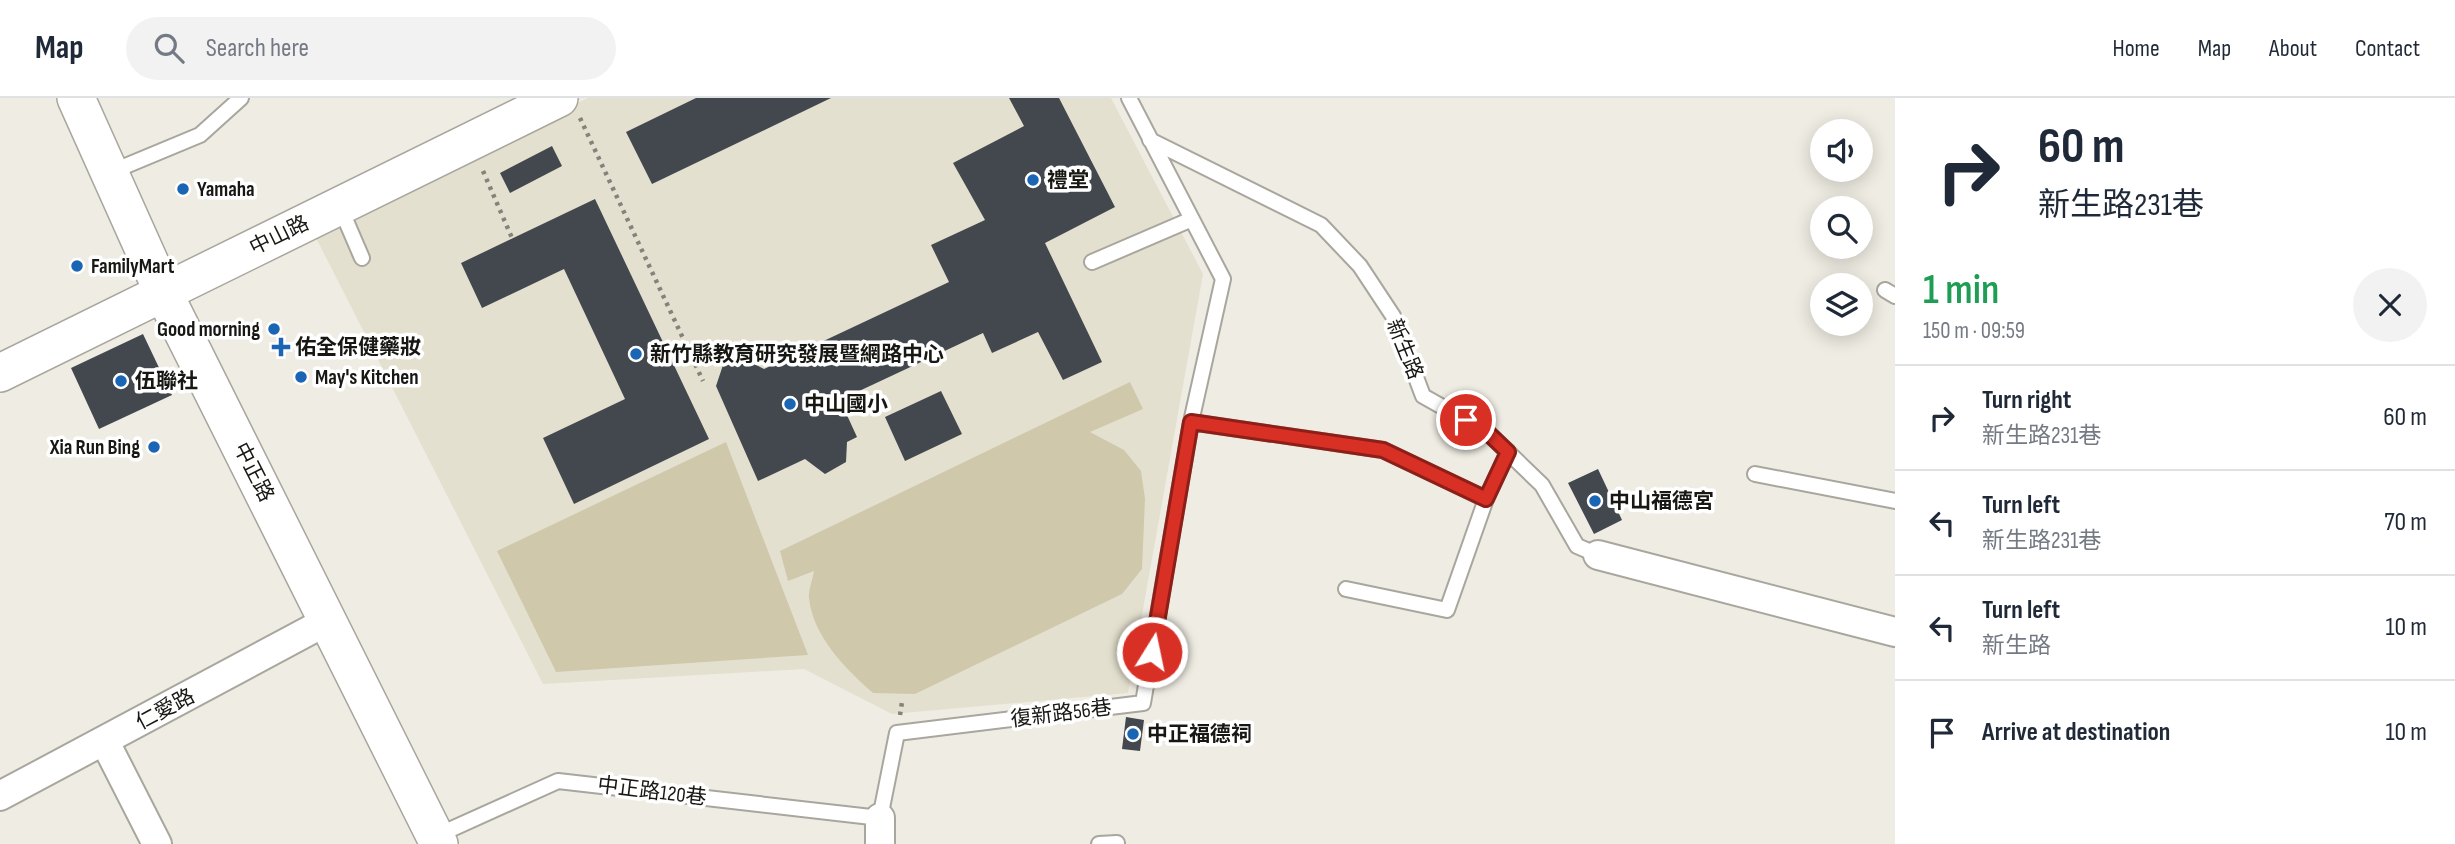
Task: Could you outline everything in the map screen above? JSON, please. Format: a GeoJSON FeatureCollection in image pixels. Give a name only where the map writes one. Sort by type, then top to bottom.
{"type":"FeatureCollection","features":[{"type":"Feature","properties":{"kind":"street","name":"中正路"},"geometry":{"type":"LineString","coordinates":[[76,98],[163,292],[437,840]]}},
{"type":"Feature","properties":{"kind":"street","name":"中山路"},"geometry":{"type":"LineString","coordinates":[[0,373],[470,142],[568,104]]}},
{"type":"Feature","properties":{"kind":"street","name":"新生路"},"geometry":{"type":"LineString","coordinates":[[1598,555],[1895,632]]}},
{"type":"Feature","properties":{"kind":"street","name":"仁愛路"},"geometry":{"type":"LineString","coordinates":[[0,796],[329,620]]}},
{"type":"Feature","properties":{"kind":"street"},"geometry":{"type":"LineString","coordinates":[[104,742],[157,844]]}},
{"type":"Feature","properties":{"kind":"lane"},"geometry":{"type":"LineString","coordinates":[[111,172],[200,135],[241,98]]}},
{"type":"Feature","properties":{"kind":"lane"},"geometry":{"type":"LineString","coordinates":[[1129,98],[1150,140]]}},
{"type":"Feature","properties":{"kind":"lane","name":"復新路56巷"},"geometry":{"type":"LineString","coordinates":[[880,831],[897,733],[1143,703],[1191,422],[1223,279],[1150,140]]}},
{"type":"Feature","properties":{"kind":"lane","name":"新生路"},"geometry":{"type":"LineString","coordinates":[[1150,140],[1321,225],[1360,266],[1393,316],[1423,396],[1487,432],[1542,485],[1577,546],[1598,555]]}},
{"type":"Feature","properties":{"kind":"lane"},"geometry":{"type":"LineString","coordinates":[[339,206],[362,258]]}},
{"type":"Feature","properties":{"kind":"lane"},"geometry":{"type":"LineString","coordinates":[[1092,262],[1192,219]]}},
{"type":"Feature","properties":{"kind":"lane"},"geometry":{"type":"LineString","coordinates":[[1191,422],[1383,450],[1486,499]]}},
{"type":"Feature","properties":{"kind":"lane"},"geometry":{"type":"LineString","coordinates":[[1346,589],[1447,610],[1486,499],[1508,452]]}},
{"type":"Feature","properties":{"kind":"lane"},"geometry":{"type":"LineString","coordinates":[[1755,474],[1895,501]]}},
{"type":"Feature","properties":{"kind":"lane","name":"中正路120巷"},"geometry":{"type":"LineString","coordinates":[[437,840],[558,780],[880,831]]}},
{"type":"Feature","properties":{"kind":"lane"},"geometry":{"type":"LineString","coordinates":[[1099,844],[1117,843]]}},
{"type":"Feature","properties":{"kind":"path"},"geometry":{"type":"LineString","coordinates":[[568,104],[703,381]]}},
{"type":"Feature","properties":{"kind":"path"},"geometry":{"type":"LineString","coordinates":[[470,142],[512,238]]}},
{"type":"Feature","properties":{"kind":"shaded area","name":"中山國小"},"geometry":{"type":"Polygon","coordinates":[[[588,98],[1111,98],[1203,274],[1128,693],[892,714],[804,669],[543,684],[311,228],[588,98]]]}},
{"type":"Feature","properties":{"kind":"shaded area"},"geometry":{"type":"Polygon","coordinates":[[[1130,382],[1143,409],[1090,432],[1124,450],[1141,471],[1145,499],[1142,569],[1122,594],[915,694],[873,693],[842,663],[817,626],[809,598],[814,571],[788,581],[780,551],[1130,382]]]}},
{"type":"Feature","properties":{"kind":"shaded area"},"geometry":{"type":"Polygon","coordinates":[[[726,442],[808,655],[556,672],[497,551],[726,442]]]}},
{"type":"Feature","properties":{"kind":"building"},"geometry":{"type":"Polygon","coordinates":[[[696,98],[831,98],[652,184],[626,132],[696,98]]]}},
{"type":"Feature","properties":{"kind":"building"},"geometry":{"type":"Polygon","coordinates":[[[1009,98],[1059,98],[1115,207],[1045,243],[1102,362],[1063,380],[1038,332],[992,353],[983,333],[840,400],[857,437],[847,442],[846,462],[825,474],[805,459],[758,481],[716,386],[723,365],[739,356],[764,369],[949,282],[931,245],[985,220],[953,163],[1024,126],[1009,98]]]}},
{"type":"Feature","properties":{"kind":"building"},"geometry":{"type":"Polygon","coordinates":[[[552,146],[562,166],[510,193],[500,173],[552,146]]]}},
{"type":"Feature","properties":{"kind":"building","name":"新竹縣教育研究發展暨網路中心"},"geometry":{"type":"Polygon","coordinates":[[[595,199],[709,439],[574,504],[543,438],[625,399],[564,269],[482,308],[461,263],[595,199]]]}},
{"type":"Feature","properties":{"kind":"building","name":"伍聯社"},"geometry":{"type":"Polygon","coordinates":[[[143,334],[172,395],[99,429],[71,368],[143,334]]]}},
{"type":"Feature","properties":{"kind":"building"},"geometry":{"type":"Polygon","coordinates":[[[941,391],[962,434],[905,461],[885,417],[941,391]]]}},
{"type":"Feature","properties":{"kind":"building","name":"中山福德宮"},"geometry":{"type":"Polygon","coordinates":[[[1598,469],[1622,520],[1594,534],[1568,483],[1598,469]]]}},
{"type":"Feature","properties":{"kind":"building","name":"中正福德祠"},"geometry":{"type":"Polygon","coordinates":[[[1126,717],[1144,720],[1140,751],[1122,749],[1126,717]]]}},
{"type":"Feature","properties":{"kind":"place","name":"禮堂"},"geometry":{"type":"Point","coordinates":[1033,180]}},
{"type":"Feature","properties":{"kind":"place","name":"Yamaha"},"geometry":{"type":"Point","coordinates":[183,189]}},
{"type":"Feature","properties":{"kind":"place","name":"FamilyMart"},"geometry":{"type":"Point","coordinates":[77,266]}},
{"type":"Feature","properties":{"kind":"place","name":"Good morning"},"geometry":{"type":"Point","coordinates":[274,329]}},
{"type":"Feature","properties":{"kind":"place","name":"佑全保健藥妝"},"geometry":{"type":"Point","coordinates":[281,347]}},
{"type":"Feature","properties":{"kind":"place","name":"新竹縣教育研究發展暨網路中心"},"geometry":{"type":"Point","coordinates":[636,354]}},
{"type":"Feature","properties":{"kind":"place","name":"May's Kitchen"},"geometry":{"type":"Point","coordinates":[301,377]}},
{"type":"Feature","properties":{"kind":"place","name":"伍聯社"},"geometry":{"type":"Point","coordinates":[121,381]}},
{"type":"Feature","properties":{"kind":"place","name":"中山國小"},"geometry":{"type":"Point","coordinates":[790,404]}},
{"type":"Feature","properties":{"kind":"place","name":"Xia Run Bing"},"geometry":{"type":"Point","coordinates":[154,447]}},
{"type":"Feature","properties":{"kind":"place","name":"中山福德宮"},"geometry":{"type":"Point","coordinates":[1595,501]}},
{"type":"Feature","properties":{"kind":"place","name":"中正福德祠"},"geometry":{"type":"Point","coordinates":[1133,734]}},
{"type":"Feature","properties":{"kind":"route"},"geometry":{"type":"LineString","coordinates":[[1152,652],[1191,422],[1383,450],[1486,499],[1508,452],[1487,432],[1466,420]]}}]}
